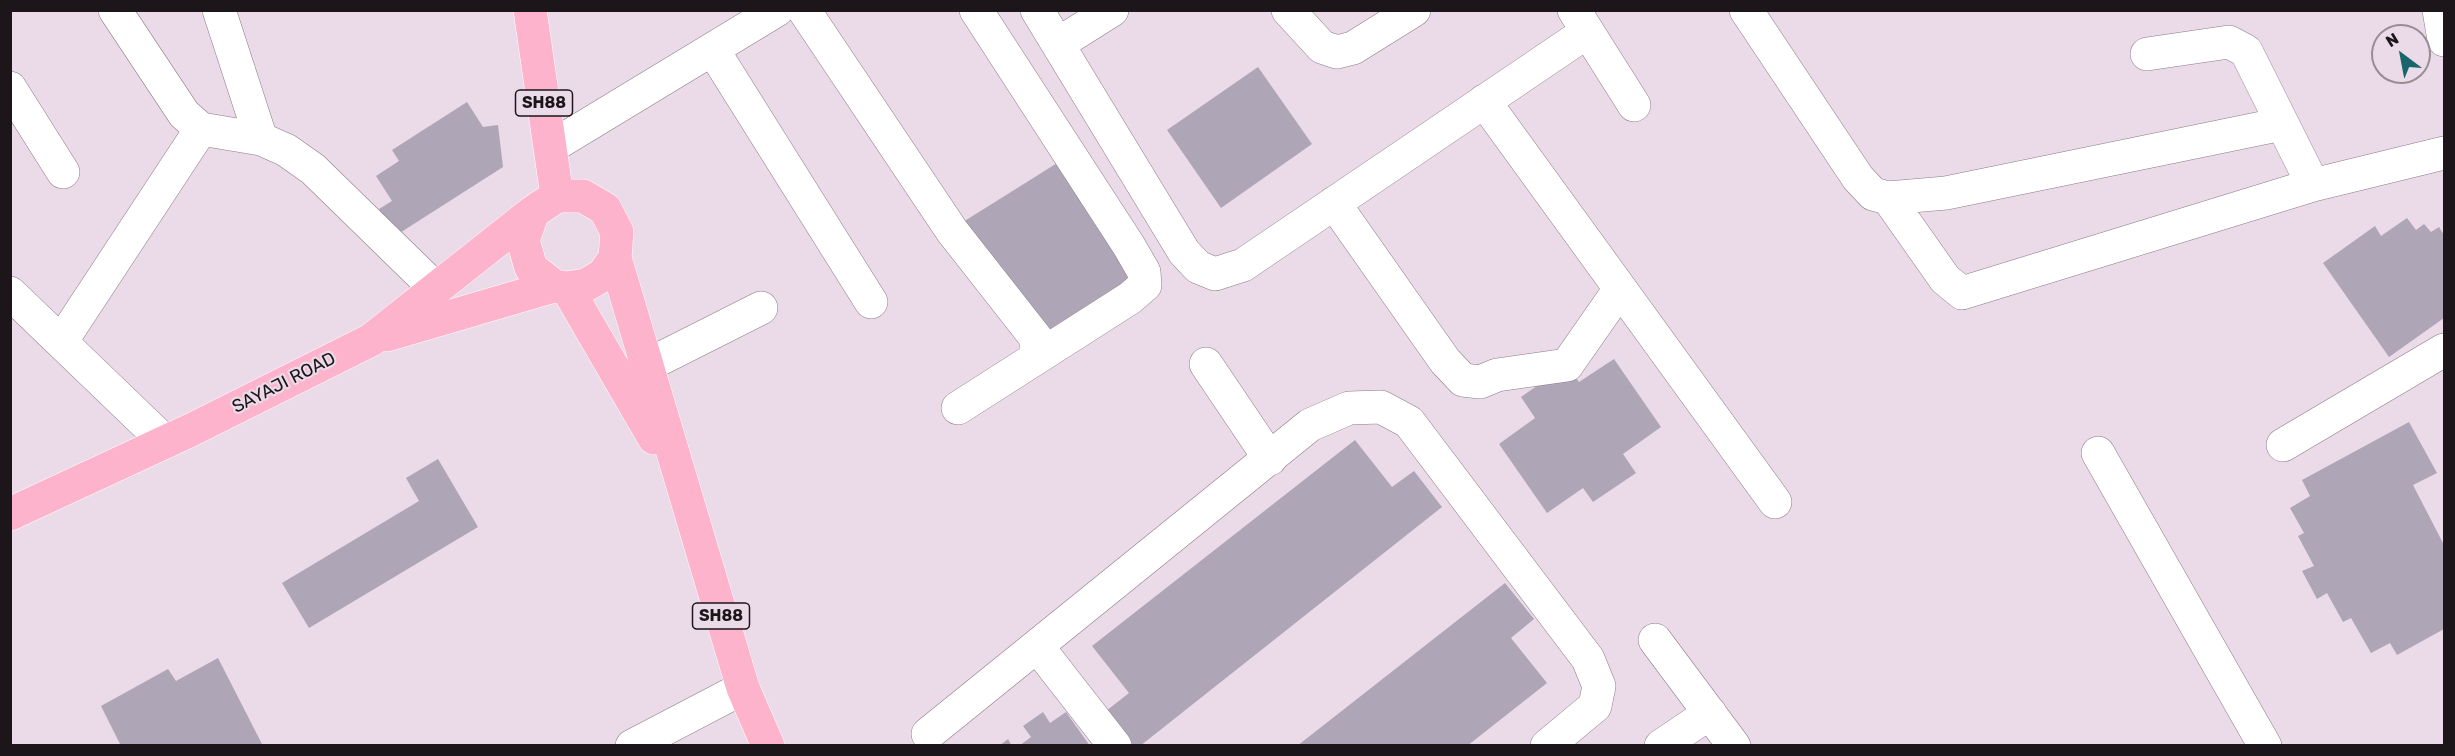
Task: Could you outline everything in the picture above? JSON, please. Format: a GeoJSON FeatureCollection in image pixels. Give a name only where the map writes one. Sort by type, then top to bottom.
{"type":"FeatureCollection","features":[{"type":"Feature","properties":{"kind":"main road","name":"SH88"},"geometry":{"type":"LineString","coordinates":[[530,10],[551,147],[545,204]]}},
{"type":"Feature","properties":{"kind":"main road"},"geometry":{"type":"LineString","coordinates":[[370,340],[561,287],[586,285],[603,275],[615,258],[617,232],[605,209],[583,196],[545,204],[523,240],[531,268],[561,287]]}},
{"type":"Feature","properties":{"kind":"main road","name":"SAYAJI ROAD"},"geometry":{"type":"LineString","coordinates":[[10,514],[165,442],[370,340],[545,204]]}},
{"type":"Feature","properties":{"kind":"main road","name":"SH88"},"geometry":{"type":"LineString","coordinates":[[615,258],[743,688],[768,746]]}},
{"type":"Feature","properties":{"kind":"main road","name":"SH88"},"geometry":{"type":"LineString","coordinates":[[561,287],[681,484]]}},
{"type":"Feature","properties":{"kind":"street"},"geometry":{"type":"LineString","coordinates":[[115,10],[184,114],[201,129],[261,139],[286,150],[313,169],[436,289]]}},
{"type":"Feature","properties":{"kind":"street"},"geometry":{"type":"LineString","coordinates":[[219,10],[261,139]]}},
{"type":"Feature","properties":{"kind":"street"},"geometry":{"type":"LineString","coordinates":[[551,147],[724,32],[777,10]]}},
{"type":"Feature","properties":{"kind":"street"},"geometry":{"type":"LineString","coordinates":[[804,10],[952,231],[1036,338],[1036,358]]}},
{"type":"Feature","properties":{"kind":"street"},"geometry":{"type":"LineString","coordinates":[[958,408],[1130,298],[1145,285],[1144,272],[976,10]]}},
{"type":"Feature","properties":{"kind":"street"},"geometry":{"type":"LineString","coordinates":[[1037,10],[1184,252],[1198,267],[1215,274],[1243,265],[1484,101],[1580,21],[1634,105]]}},
{"type":"Feature","properties":{"kind":"street"},"geometry":{"type":"LineString","coordinates":[[1058,44],[1112,10]]}},
{"type":"Feature","properties":{"kind":"street"},"geometry":{"type":"LineString","coordinates":[[1288,10],[1322,47],[1337,51],[1353,48],[1414,10]]}},
{"type":"Feature","properties":{"kind":"street"},"geometry":{"type":"LineString","coordinates":[[1746,10],[1858,178],[1873,194],[1888,198],[1946,193],[2282,124]]}},
{"type":"Feature","properties":{"kind":"street"},"geometry":{"type":"LineString","coordinates":[[2439,10],[2445,40]]}},
{"type":"Feature","properties":{"kind":"street"},"geometry":{"type":"LineString","coordinates":[[724,32],[871,302]]}},
{"type":"Feature","properties":{"kind":"street"},"geometry":{"type":"LineString","coordinates":[[2147,54],[2229,42],[2246,51],[2313,185]]}},
{"type":"Feature","properties":{"kind":"street"},"geometry":{"type":"LineString","coordinates":[[10,88],[63,172]]}},
{"type":"Feature","properties":{"kind":"street"},"geometry":{"type":"LineString","coordinates":[[1484,101],[1774,502]]}},
{"type":"Feature","properties":{"kind":"street"},"geometry":{"type":"LineString","coordinates":[[61,342],[201,129]]}},
{"type":"Feature","properties":{"kind":"street"},"geometry":{"type":"LineString","coordinates":[[1888,198],[1945,279],[1962,293],[2313,185],[2445,153]]}},
{"type":"Feature","properties":{"kind":"street"},"geometry":{"type":"LineString","coordinates":[[1334,203],[1445,361],[1463,380],[1480,382],[1497,375],[1567,365],[1620,289]]}},
{"type":"Feature","properties":{"kind":"street"},"geometry":{"type":"LineString","coordinates":[[10,293],[165,442]]}},
{"type":"Feature","properties":{"kind":"street"},"geometry":{"type":"LineString","coordinates":[[646,366],[762,308]]}},
{"type":"Feature","properties":{"kind":"street"},"geometry":{"type":"LineString","coordinates":[[2283,445],[2445,350]]}},
{"type":"Feature","properties":{"kind":"street"},"geometry":{"type":"LineString","coordinates":[[1206,364],[1270,459]]}},
{"type":"Feature","properties":{"kind":"street"},"geometry":{"type":"LineString","coordinates":[[928,734],[1310,425],[1349,408],[1381,407],[1409,422],[1588,659],[1599,686],[1595,706],[1550,745]]}},
{"type":"Feature","properties":{"kind":"street"},"geometry":{"type":"LineString","coordinates":[[2098,453],[2265,746]]}},
{"type":"Feature","properties":{"kind":"street"},"geometry":{"type":"LineString","coordinates":[[1655,640],[1734,746]]}},
{"type":"Feature","properties":{"kind":"street"},"geometry":{"type":"LineString","coordinates":[[1037,646],[1114,746]]}},
{"type":"Feature","properties":{"kind":"street"},"geometry":{"type":"LineString","coordinates":[[632,746],[743,688]]}},
{"type":"Feature","properties":{"kind":"street"},"geometry":{"type":"LineString","coordinates":[[1661,746],[1710,713]]}},
{"type":"Feature","properties":{"kind":"building"},"geometry":{"type":"Polygon","coordinates":[[[1258,67],[1312,144],[1221,208],[1167,130],[1258,67]]]}},
{"type":"Feature","properties":{"kind":"building"},"geometry":{"type":"Polygon","coordinates":[[[467,102],[483,127],[498,125],[503,167],[395,236],[379,209],[392,201],[376,176],[399,161],[392,150],[467,102]]]}},
{"type":"Feature","properties":{"kind":"building"},"geometry":{"type":"Polygon","coordinates":[[[1070,155],[1143,271],[1036,338],[963,222],[1070,155]]]}},
{"type":"Feature","properties":{"kind":"building"},"geometry":{"type":"Polygon","coordinates":[[[2407,218],[2416,230],[2424,224],[2431,232],[2439,227],[2444,235],[2444,318],[2389,357],[2323,263],[2375,226],[2381,236],[2407,218]]]}},
{"type":"Feature","properties":{"kind":"building"},"geometry":{"type":"Polygon","coordinates":[[[1614,359],[1661,427],[1623,454],[1636,473],[1593,502],[1583,488],[1547,513],[1499,444],[1535,418],[1521,397],[1567,365],[1579,382],[1614,359]]]}},
{"type":"Feature","properties":{"kind":"building"},"geometry":{"type":"Polygon","coordinates":[[[2409,422],[2437,473],[2413,485],[2444,545],[2444,629],[2397,655],[2390,643],[2371,653],[2351,618],[2343,622],[2327,593],[2317,599],[2302,571],[2314,566],[2298,536],[2304,533],[2290,508],[2310,496],[2302,480],[2409,422]]]}},
{"type":"Feature","properties":{"kind":"building"},"geometry":{"type":"Polygon","coordinates":[[[1355,440],[1392,487],[1414,471],[1442,507],[1140,746],[1133,746],[1106,711],[1129,693],[1092,646],[1355,440]]]}},
{"type":"Feature","properties":{"kind":"building"},"geometry":{"type":"Polygon","coordinates":[[[438,459],[478,527],[309,628],[282,583],[419,501],[406,478],[438,459]]]}},
{"type":"Feature","properties":{"kind":"building"},"geometry":{"type":"Polygon","coordinates":[[[1505,583],[1534,619],[1511,638],[1547,683],[1467,746],[1297,746],[1505,583]]]}},
{"type":"Feature","properties":{"kind":"building"},"geometry":{"type":"Polygon","coordinates":[[[218,658],[263,746],[121,746],[101,706],[168,669],[176,681],[218,658]]]}},
{"type":"Feature","properties":{"kind":"building"},"geometry":{"type":"Polygon","coordinates":[[[1043,712],[1050,723],[1066,712],[1090,746],[1019,746],[1031,737],[1023,726],[1043,712]]]}},
{"type":"Feature","properties":{"kind":"building"},"geometry":{"type":"Polygon","coordinates":[[[1008,739],[1012,746],[999,746],[1008,739]]]}}]}
